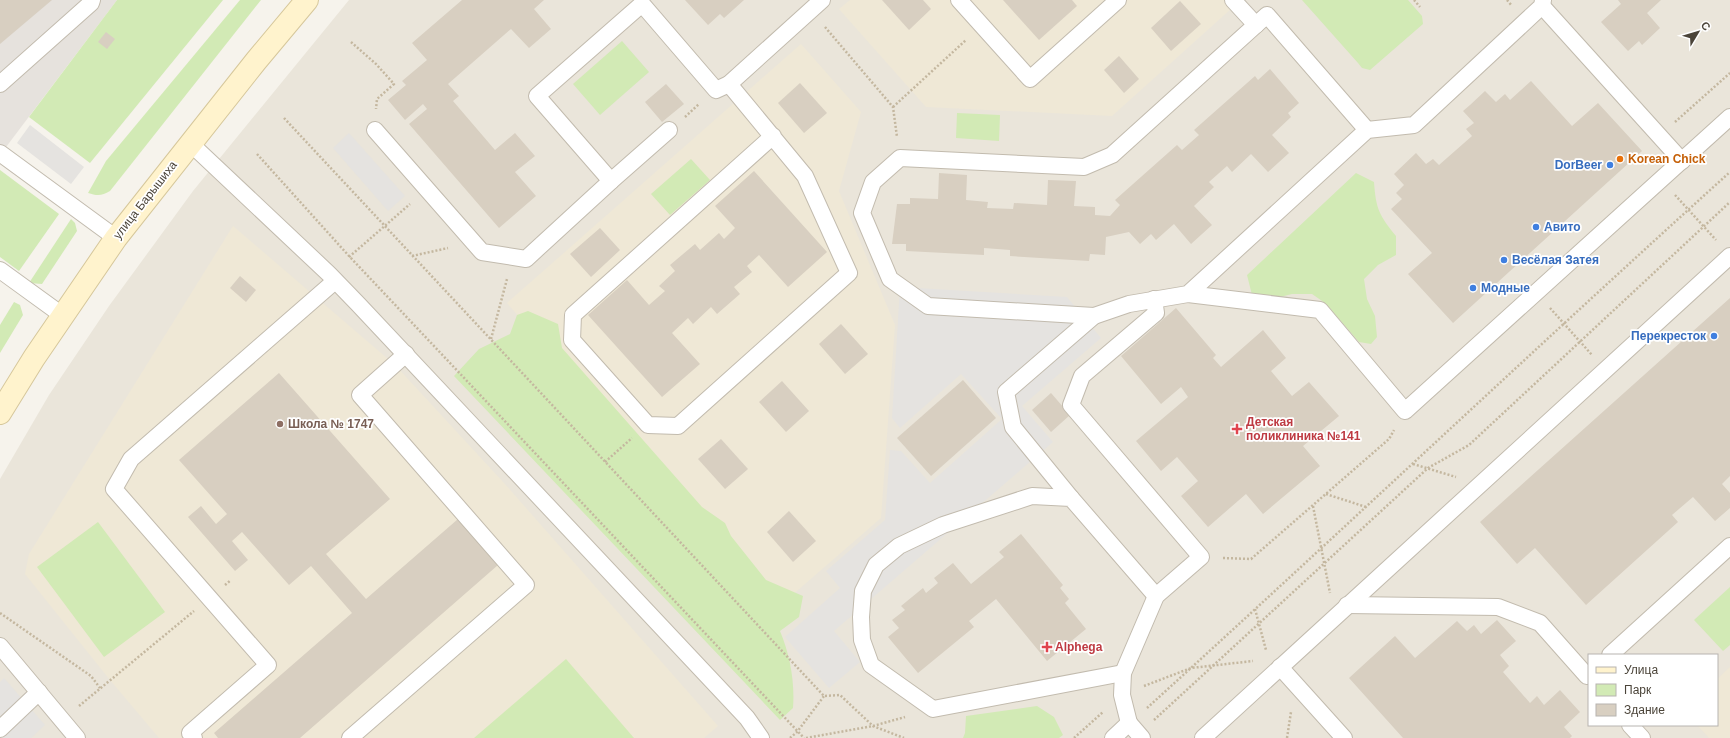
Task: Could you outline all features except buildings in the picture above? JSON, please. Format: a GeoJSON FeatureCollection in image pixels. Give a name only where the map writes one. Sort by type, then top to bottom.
{"type":"FeatureCollection","features":[{"type":"Feature","properties":{"kind":"main road","name":"улица Барышиха"},"geometry":{"type":"LineString","coordinates":[[0,413],[62,316],[116,238],[190,143],[307,0]]}},
{"type":"Feature","properties":{"kind":"lane"},"geometry":{"type":"LineString","coordinates":[[0,84],[91,3],[92,0]]}},
{"type":"Feature","properties":{"kind":"lane"},"geometry":{"type":"LineString","coordinates":[[959,0],[1030,79],[1118,0]]}},
{"type":"Feature","properties":{"kind":"lane"},"geometry":{"type":"LineString","coordinates":[[1233,0],[1256,25]]}},
{"type":"Feature","properties":{"kind":"lane"},"geometry":{"type":"LineString","coordinates":[[611,181],[536,96],[643,2],[723,87],[773,136],[805,176],[850,273],[678,426],[648,425],[572,340],[573,315],[773,136]]}},
{"type":"Feature","properties":{"kind":"lane"},"geometry":{"type":"LineString","coordinates":[[1188,294],[1367,130],[1414,125],[1542,3],[1682,161]]}},
{"type":"Feature","properties":{"kind":"lane"},"geometry":{"type":"LineString","coordinates":[[723,87],[816,5]]}},
{"type":"Feature","properties":{"kind":"lane"},"geometry":{"type":"LineString","coordinates":[[1094,316],[928,306],[890,279],[862,213],[873,182],[900,158],[1084,166],[1112,155],[1267,15],[1367,130]]}},
{"type":"Feature","properties":{"kind":"lane"},"geometry":{"type":"LineString","coordinates":[[1156,596],[1071,498],[1013,426],[1006,392],[1094,316],[1129,304],[1188,294],[1320,310],[1405,411],[1730,117]]}},
{"type":"Feature","properties":{"kind":"lane"},"geometry":{"type":"LineString","coordinates":[[375,130],[482,252],[526,259],[669,130]]}},
{"type":"Feature","properties":{"kind":"lane"},"geometry":{"type":"LineString","coordinates":[[190,143],[332,277],[406,354],[747,718],[761,738]]}},
{"type":"Feature","properties":{"kind":"lane"},"geometry":{"type":"LineString","coordinates":[[1,150],[116,238]]}},
{"type":"Feature","properties":{"kind":"lane"},"geometry":{"type":"LineString","coordinates":[[1203,738],[1275,666],[1347,605],[1730,256]]}},
{"type":"Feature","properties":{"kind":"lane"},"geometry":{"type":"LineString","coordinates":[[0,270],[62,316]]}},
{"type":"Feature","properties":{"kind":"lane"},"geometry":{"type":"LineString","coordinates":[[194,738],[190,733],[268,665],[114,489],[131,459],[332,277]]}},
{"type":"Feature","properties":{"kind":"lane"},"geometry":{"type":"LineString","coordinates":[[1113,738],[1137,732],[1122,695],[1122,674],[1156,596],[1200,558],[1071,405],[1082,376],[1156,313],[1154,299]]}},
{"type":"Feature","properties":{"kind":"lane"},"geometry":{"type":"LineString","coordinates":[[350,738],[526,585],[360,395],[406,354]]}},
{"type":"Feature","properties":{"kind":"lane"},"geometry":{"type":"LineString","coordinates":[[1071,498],[1032,496],[943,525],[899,546],[876,565],[864,591],[862,640],[871,665],[933,709],[1122,674]]}},
{"type":"Feature","properties":{"kind":"lane"},"geometry":{"type":"LineString","coordinates":[[1611,654],[1730,546]]}},
{"type":"Feature","properties":{"kind":"lane"},"geometry":{"type":"LineString","coordinates":[[1347,605],[1498,607],[1540,623],[1588,676]]}},
{"type":"Feature","properties":{"kind":"lane"},"geometry":{"type":"LineString","coordinates":[[0,646],[77,738]]}},
{"type":"Feature","properties":{"kind":"lane"},"geometry":{"type":"LineString","coordinates":[[1275,666],[1344,738]]}},
{"type":"Feature","properties":{"kind":"lane"},"geometry":{"type":"LineString","coordinates":[[0,729],[39,692]]}},
{"type":"Feature","properties":{"kind":"lane"},"geometry":{"type":"LineString","coordinates":[[1631,726],[1642,738]]}},
{"type":"Feature","properties":{"kind":"path"},"geometry":{"type":"LineString","coordinates":[[1414,0],[1420,7]]}},
{"type":"Feature","properties":{"kind":"path"},"geometry":{"type":"LineString","coordinates":[[816,5],[893,107],[900,158]]}},
{"type":"Feature","properties":{"kind":"path"},"geometry":{"type":"LineString","coordinates":[[893,107],[982,25]]}},
{"type":"Feature","properties":{"kind":"path"},"geometry":{"type":"LineString","coordinates":[[350,42],[376,64],[394,84],[377,99],[375,130]]}},
{"type":"Feature","properties":{"kind":"path"},"geometry":{"type":"LineString","coordinates":[[1660,136],[1730,73]]}},
{"type":"Feature","properties":{"kind":"path"},"geometry":{"type":"LineString","coordinates":[[669,130],[723,87]]}},
{"type":"Feature","properties":{"kind":"path"},"geometry":{"type":"LineString","coordinates":[[284,118],[824,696]]}},
{"type":"Feature","properties":{"kind":"path"},"geometry":{"type":"LineString","coordinates":[[257,154],[349,256],[805,738],[873,726],[933,709]]}},
{"type":"Feature","properties":{"kind":"path"},"geometry":{"type":"LineString","coordinates":[[1137,732],[1191,668],[1563,323],[1730,172]]}},
{"type":"Feature","properties":{"kind":"path"},"geometry":{"type":"LineString","coordinates":[[1661,179],[1719,244]]}},
{"type":"Feature","properties":{"kind":"path"},"geometry":{"type":"LineString","coordinates":[[332,277],[349,256],[427,189]]}},
{"type":"Feature","properties":{"kind":"path"},"geometry":{"type":"LineString","coordinates":[[1137,732],[1215,664],[1428,468],[1469,445],[1730,202]]}},
{"type":"Feature","properties":{"kind":"path"},"geometry":{"type":"LineString","coordinates":[[412,256],[474,242]]}},
{"type":"Feature","properties":{"kind":"path"},"geometry":{"type":"LineString","coordinates":[[491,340],[513,258]]}},
{"type":"Feature","properties":{"kind":"path"},"geometry":{"type":"LineString","coordinates":[[1536,293],[1606,370]]}},
{"type":"Feature","properties":{"kind":"path"},"geometry":{"type":"LineString","coordinates":[[1200,558],[1251,559],[1389,439],[1405,411]]}},
{"type":"Feature","properties":{"kind":"path"},"geometry":{"type":"LineString","coordinates":[[605,462],[628,442]]}},
{"type":"Feature","properties":{"kind":"path"},"geometry":{"type":"LineString","coordinates":[[1412,464],[1480,484]]}},
{"type":"Feature","properties":{"kind":"path"},"geometry":{"type":"LineString","coordinates":[[1325,494],[1366,507]]}},
{"type":"Feature","properties":{"kind":"path"},"geometry":{"type":"LineString","coordinates":[[1312,505],[1328,583]]}},
{"type":"Feature","properties":{"kind":"path"},"geometry":{"type":"LineString","coordinates":[[76,708],[231,580]]}},
{"type":"Feature","properties":{"kind":"path"},"geometry":{"type":"LineString","coordinates":[[1074,738],[1122,695],[1191,668],[1215,664],[1275,666],[1255,610]]}},
{"type":"Feature","properties":{"kind":"path"},"geometry":{"type":"LineString","coordinates":[[0,613],[91,676],[100,688]]}},
{"type":"Feature","properties":{"kind":"path"},"geometry":{"type":"LineString","coordinates":[[824,696],[840,695],[873,726],[904,738]]}},
{"type":"Feature","properties":{"kind":"path"},"geometry":{"type":"LineString","coordinates":[[790,738],[798,732],[824,696]]}},
{"type":"Feature","properties":{"kind":"shaded area"},"geometry":{"type":"Polygon","coordinates":[[[0,0],[117,0],[0,155],[0,0]]]}},
{"type":"Feature","properties":{"kind":"shaded area"},"geometry":{"type":"Polygon","coordinates":[[[349,0],[1730,0],[1730,738],[0,738],[0,479],[49,395],[109,306],[193,191],[349,0]]]}},
{"type":"Feature","properties":{"kind":"shaded area"},"geometry":{"type":"Polygon","coordinates":[[[850,0],[1241,0],[1112,116],[926,107],[839,9],[850,0]]]}},
{"type":"Feature","properties":{"kind":"shaded area"},"geometry":{"type":"Polygon","coordinates":[[[801,44],[861,112],[839,191],[895,325],[881,518],[775,610],[507,303],[801,44]]]}},
{"type":"Feature","properties":{"kind":"shaded area"},"geometry":{"type":"Polygon","coordinates":[[[30,125],[84,167],[71,184],[17,143],[30,125]]]}},
{"type":"Feature","properties":{"kind":"shaded area"},"geometry":{"type":"Polygon","coordinates":[[[349,133],[405,196],[388,211],[333,148],[349,133]]]}},
{"type":"Feature","properties":{"kind":"shaded area","name":"Школа № 1747"},"geometry":{"type":"Polygon","coordinates":[[[233,226],[395,365],[504,483],[718,726],[704,738],[159,738],[110,680],[25,574],[29,554],[233,226]]]}},
{"type":"Feature","properties":{"kind":"shaded area"},"geometry":{"type":"Polygon","coordinates":[[[900,287],[1067,297],[1101,338],[1022,406],[1053,442],[834,631],[860,662],[829,688],[785,637],[840,588],[826,571],[885,520],[890,450],[901,451],[930,483],[1002,419],[961,374],[900,428],[892,418],[900,287]]]}},
{"type":"Feature","properties":{"kind":"shaded area"},"geometry":{"type":"Polygon","coordinates":[[[1730,667],[1730,738],[1709,738],[1698,726],[1718,726],[1718,678],[1730,667]]]}},
{"type":"Feature","properties":{"kind":"shaded area"},"geometry":{"type":"Polygon","coordinates":[[[4,678],[45,725],[31,738],[0,738],[0,682],[4,678]]]}},
{"type":"Feature","properties":{"kind":"green space"},"geometry":{"type":"Polygon","coordinates":[[[117,0],[223,0],[90,163],[29,117],[117,0]]]}},
{"type":"Feature","properties":{"kind":"green space"},"geometry":{"type":"Polygon","coordinates":[[[240,0],[261,0],[110,191],[99,195],[88,193],[106,161],[240,0]]]}},
{"type":"Feature","properties":{"kind":"green space"},"geometry":{"type":"Polygon","coordinates":[[[1302,0],[1408,0],[1422,16],[1423,24],[1370,70],[1362,68],[1302,0]]]}},
{"type":"Feature","properties":{"kind":"green space"},"geometry":{"type":"Polygon","coordinates":[[[622,41],[649,72],[600,115],[573,84],[622,41]]]}},
{"type":"Feature","properties":{"kind":"green space"},"geometry":{"type":"Polygon","coordinates":[[[957,113],[1000,115],[999,141],[956,138],[957,113]]]}},
{"type":"Feature","properties":{"kind":"green space"},"geometry":{"type":"Polygon","coordinates":[[[691,159],[710,180],[670,215],[651,194],[691,159]]]}},
{"type":"Feature","properties":{"kind":"green space"},"geometry":{"type":"Polygon","coordinates":[[[0,170],[59,214],[19,271],[0,257],[0,170]]]}},
{"type":"Feature","properties":{"kind":"green space"},"geometry":{"type":"Polygon","coordinates":[[[1356,173],[1374,182],[1379,211],[1396,236],[1396,255],[1378,265],[1364,279],[1367,299],[1375,316],[1377,337],[1371,344],[1359,342],[1325,303],[1312,294],[1292,294],[1272,299],[1252,295],[1247,275],[1356,173]]]}},
{"type":"Feature","properties":{"kind":"green space"},"geometry":{"type":"Polygon","coordinates":[[[71,219],[75,223],[77,231],[42,284],[29,283],[71,219]]]}},
{"type":"Feature","properties":{"kind":"green space"},"geometry":{"type":"Polygon","coordinates":[[[14,302],[20,305],[23,315],[0,353],[0,325],[14,302]]]}},
{"type":"Feature","properties":{"kind":"green space"},"geometry":{"type":"Polygon","coordinates":[[[528,311],[558,324],[562,348],[702,507],[725,523],[731,536],[766,580],[803,596],[799,617],[780,631],[787,650],[791,669],[793,708],[780,720],[454,376],[479,349],[510,334],[517,315],[528,311]]]}},
{"type":"Feature","properties":{"kind":"green space"},"geometry":{"type":"Polygon","coordinates":[[[98,522],[165,612],[104,657],[37,567],[98,522]]]}},
{"type":"Feature","properties":{"kind":"green space"},"geometry":{"type":"Polygon","coordinates":[[[1730,587],[1730,645],[1723,651],[1694,620],[1730,587]]]}},
{"type":"Feature","properties":{"kind":"green space"},"geometry":{"type":"Polygon","coordinates":[[[566,659],[634,738],[474,738],[566,659]]]}},
{"type":"Feature","properties":{"kind":"green space"},"geometry":{"type":"Polygon","coordinates":[[[1037,706],[1054,717],[1063,735],[1059,738],[963,738],[965,733],[966,716],[1037,706]]]}},
{"type":"Feature","properties":{"kind":"place","name":"Korean Chick"},"geometry":{"type":"Point","coordinates":[1620,159]}},
{"type":"Feature","properties":{"kind":"place","name":"DorBeer"},"geometry":{"type":"Point","coordinates":[1610,165]}},
{"type":"Feature","properties":{"kind":"place","name":"Авито"},"geometry":{"type":"Point","coordinates":[1536,227]}},
{"type":"Feature","properties":{"kind":"place","name":"Весёлая Затея"},"geometry":{"type":"Point","coordinates":[1504,260]}},
{"type":"Feature","properties":{"kind":"place","name":"Модные"},"geometry":{"type":"Point","coordinates":[1473,288]}},
{"type":"Feature","properties":{"kind":"place","name":"Перекресток"},"geometry":{"type":"Point","coordinates":[1714,336]}},
{"type":"Feature","properties":{"kind":"place","name":"Школа № 1747"},"geometry":{"type":"Point","coordinates":[280,424]}},
{"type":"Feature","properties":{"kind":"place","name":"Детская поликлиника №141"},"geometry":{"type":"Point","coordinates":[1237,429]}},
{"type":"Feature","properties":{"kind":"place","name":"Alphega"},"geometry":{"type":"Point","coordinates":[1047,647]}}]}
